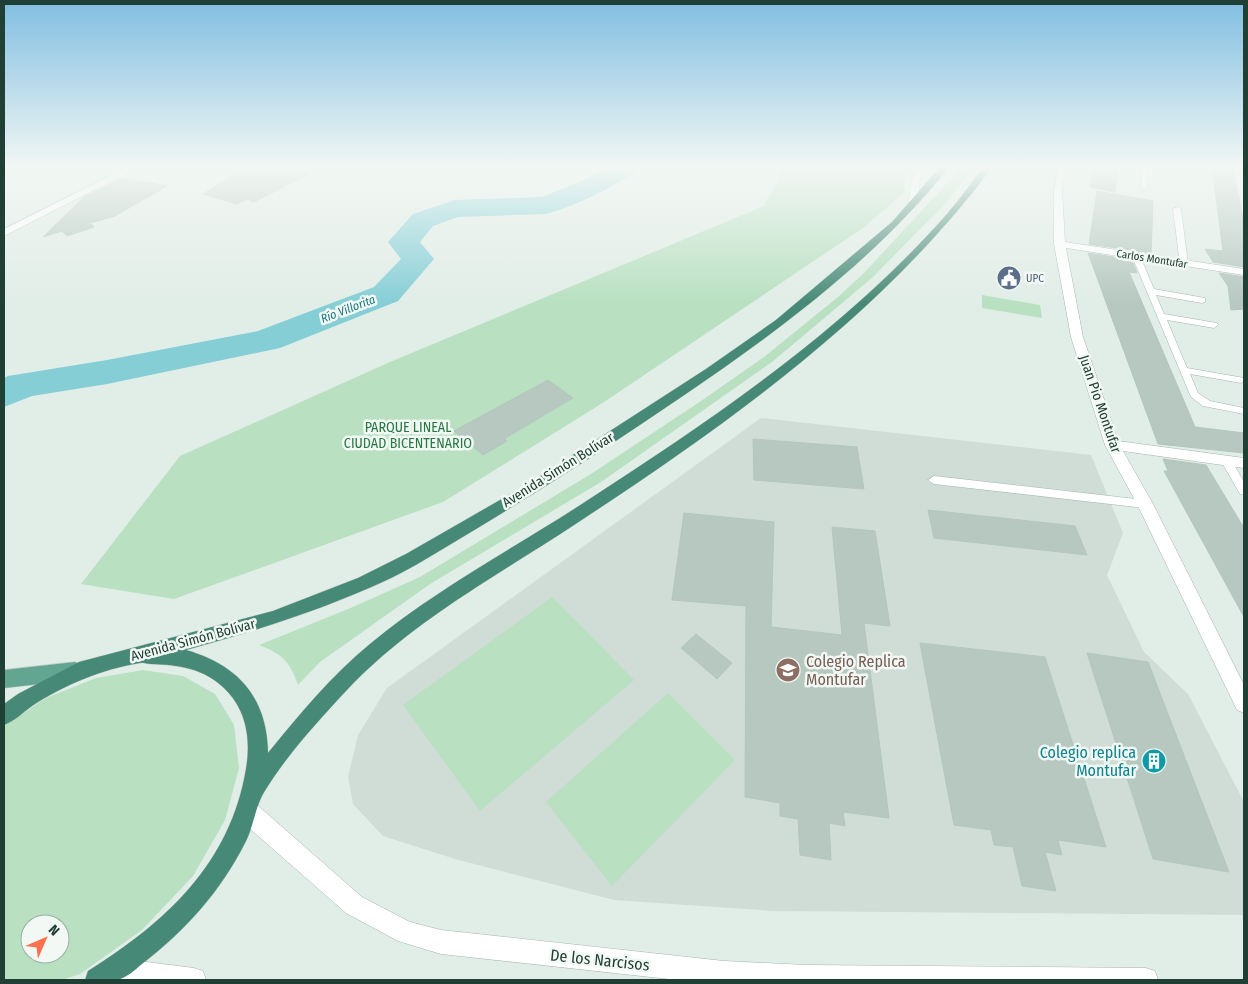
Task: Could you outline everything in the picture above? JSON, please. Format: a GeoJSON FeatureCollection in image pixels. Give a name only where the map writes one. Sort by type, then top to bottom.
{"type":"FeatureCollection","features":[{"type":"Feature","properties":{"kind":"highway","name":"Avenida Simón Bolívar"},"geometry":{"type":"LineString","coordinates":[[4,716],[25,700],[79,671],[274,618],[355,587],[412,559],[533,488],[710,372],[780,322],[895,224],[906,212]]}},
{"type":"Feature","properties":{"kind":"highway","name":"Avenida Simón Bolívar"},"geometry":{"type":"LineString","coordinates":[[256,784],[312,714],[364,660],[394,635],[461,588],[571,519],[710,426],[810,348],[945,222],[953,212]]}},
{"type":"Feature","properties":{"kind":"highway","name":"Avenida Simón Bolívar"},"geometry":{"type":"LineString","coordinates":[[106,663],[160,656],[192,660],[225,675],[248,701],[259,738],[256,784],[248,812],[233,845],[212,878],[184,911],[152,942],[106,975]]}},
{"type":"Feature","properties":{"kind":"main road"},"geometry":{"type":"LineString","coordinates":[[4,679],[79,671]]}},
{"type":"Feature","properties":{"kind":"street"},"geometry":{"type":"LineString","coordinates":[[4,233],[46,212]]}},
{"type":"Feature","properties":{"kind":"street","name":"Juan Pio Montufar"},"geometry":{"type":"LineString","coordinates":[[1058,212],[1059,244],[1077,337],[1112,445],[1145,504],[1244,704]]}},
{"type":"Feature","properties":{"kind":"street","name":"Carlos Montufar"},"geometry":{"type":"LineString","coordinates":[[1059,244],[1244,272]]}},
{"type":"Feature","properties":{"kind":"street"},"geometry":{"type":"LineString","coordinates":[[1112,445],[1244,463]]}},
{"type":"Feature","properties":{"kind":"street","name":"De los Narcisos"},"geometry":{"type":"LineString","coordinates":[[248,812],[354,905],[406,933],[441,942],[751,977],[1146,980]]}},
{"type":"Feature","properties":{"kind":"street"},"geometry":{"type":"LineString","coordinates":[[106,975],[194,980]]}},
{"type":"Feature","properties":{"kind":"lane"},"geometry":{"type":"LineString","coordinates":[[1177,212],[1184,264]]}},
{"type":"Feature","properties":{"kind":"lane"},"geometry":{"type":"LineString","coordinates":[[1136,256],[1196,398],[1213,406],[1244,411]]}},
{"type":"Feature","properties":{"kind":"lane"},"geometry":{"type":"LineString","coordinates":[[1150,291],[1202,300]]}},
{"type":"Feature","properties":{"kind":"lane"},"geometry":{"type":"LineString","coordinates":[[1161,316],[1214,325]]}},
{"type":"Feature","properties":{"kind":"lane"},"geometry":{"type":"LineString","coordinates":[[1184,370],[1241,380]]}},
{"type":"Feature","properties":{"kind":"lane"},"geometry":{"type":"LineString","coordinates":[[1226,461],[1244,491]]}},
{"type":"Feature","properties":{"kind":"lane"},"geometry":{"type":"LineString","coordinates":[[934,480],[1145,504]]}},
{"type":"Feature","properties":{"kind":"shaded area","name":"Colegio Replica Montufar"},"geometry":{"type":"Polygon","coordinates":[[[761,418],[1091,455],[1123,533],[1107,575],[1144,652],[1188,694],[1244,802],[1244,915],[774,911],[614,900],[455,859],[383,836],[353,804],[348,777],[358,735],[387,688],[761,418]]]}},
{"type":"Feature","properties":{"kind":"green space","name":"PARQUE LINEAL CIUDAD BICENTENARIO"},"geometry":{"type":"Polygon","coordinates":[[[750,212],[882,212],[863,228],[601,404],[443,502],[174,599],[81,584],[180,456],[390,362],[750,212]]]}},
{"type":"Feature","properties":{"kind":"green space"},"geometry":{"type":"Polygon","coordinates":[[[921,212],[937,212],[873,277],[772,362],[601,482],[430,584],[320,662],[298,685],[292,670],[284,659],[259,645],[353,607],[420,577],[591,474],[764,357],[838,297],[864,273],[921,212]]]}},
{"type":"Feature","properties":{"kind":"green space"},"geometry":{"type":"Polygon","coordinates":[[[982,295],[1040,305],[1042,318],[982,308],[982,295]]]}},
{"type":"Feature","properties":{"kind":"green space"},"geometry":{"type":"Polygon","coordinates":[[[552,597],[634,680],[480,811],[403,705],[552,597]]]}},
{"type":"Feature","properties":{"kind":"green space"},"geometry":{"type":"Polygon","coordinates":[[[143,670],[183,676],[215,694],[234,725],[239,768],[225,820],[193,876],[142,930],[80,974],[62,980],[4,980],[4,726],[46,698],[96,678],[143,670]]]}},
{"type":"Feature","properties":{"kind":"green space"},"geometry":{"type":"Polygon","coordinates":[[[668,693],[735,760],[612,886],[546,802],[668,693]]]}},
{"type":"Feature","properties":{"kind":"building"},"geometry":{"type":"Polygon","coordinates":[[[69,212],[122,212],[115,216],[90,223],[94,227],[67,236],[62,231],[43,237],[69,212]]]}},
{"type":"Feature","properties":{"kind":"building"},"geometry":{"type":"Polygon","coordinates":[[[1094,212],[1153,212],[1151,253],[1089,244],[1094,212]]]}},
{"type":"Feature","properties":{"kind":"building"},"geometry":{"type":"Polygon","coordinates":[[[1218,212],[1242,212],[1244,224],[1244,267],[1213,262],[1205,249],[1223,251],[1218,212]]]}},
{"type":"Feature","properties":{"kind":"building"},"geometry":{"type":"Polygon","coordinates":[[[1088,253],[1132,260],[1137,273],[1129,272],[1195,427],[1244,433],[1244,453],[1158,444],[1088,253]]]}},
{"type":"Feature","properties":{"kind":"building"},"geometry":{"type":"Polygon","coordinates":[[[1219,273],[1244,277],[1244,309],[1231,310],[1228,286],[1219,273]]]}},
{"type":"Feature","properties":{"kind":"building"},"geometry":{"type":"Polygon","coordinates":[[[548,380],[573,398],[504,439],[507,441],[483,455],[454,431],[548,380]]]}},
{"type":"Feature","properties":{"kind":"building"},"geometry":{"type":"Polygon","coordinates":[[[753,439],[857,447],[864,489],[754,480],[753,439]]]}},
{"type":"Feature","properties":{"kind":"building"},"geometry":{"type":"Polygon","coordinates":[[[1163,459],[1206,465],[1244,528],[1244,617],[1164,471],[1168,471],[1163,459]]]}},
{"type":"Feature","properties":{"kind":"building"},"geometry":{"type":"Polygon","coordinates":[[[928,510],[1075,526],[1087,555],[934,538],[928,510]]]}},
{"type":"Feature","properties":{"kind":"building"},"geometry":{"type":"Polygon","coordinates":[[[684,513],[774,522],[771,627],[842,635],[832,527],[875,531],[890,626],[864,623],[889,818],[843,812],[845,826],[829,823],[831,860],[800,855],[798,819],[780,816],[780,803],[745,797],[746,606],[672,600],[684,513]]]}},
{"type":"Feature","properties":{"kind":"building"},"geometry":{"type":"Polygon","coordinates":[[[696,634],[732,663],[717,679],[681,648],[696,634]]]}},
{"type":"Feature","properties":{"kind":"building"},"geometry":{"type":"Polygon","coordinates":[[[920,643],[1045,657],[1106,847],[1058,840],[1062,855],[1045,852],[1056,891],[1022,886],[1013,847],[994,845],[991,830],[954,825],[920,643]]]}},
{"type":"Feature","properties":{"kind":"building","name":"Colegio replica Montufar"},"geometry":{"type":"Polygon","coordinates":[[[1087,653],[1148,662],[1229,872],[1153,859],[1087,653]]]}},
{"type":"Feature","properties":{"kind":"waterway","name":"Río Villorita"},"geometry":{"type":"LineString","coordinates":[[4,394],[22,385],[107,372],[267,340],[386,294],[418,259],[403,242],[423,220],[447,212]]}},
{"type":"Feature","properties":{"kind":"place","name":"UPC"},"geometry":{"type":"Point","coordinates":[1009,278]}},
{"type":"Feature","properties":{"kind":"place","name":"Colegio Replica Montufar"},"geometry":{"type":"Point","coordinates":[788,670]}},
{"type":"Feature","properties":{"kind":"place","name":"Colegio replica Montufar"},"geometry":{"type":"Point","coordinates":[1154,761]}}]}
